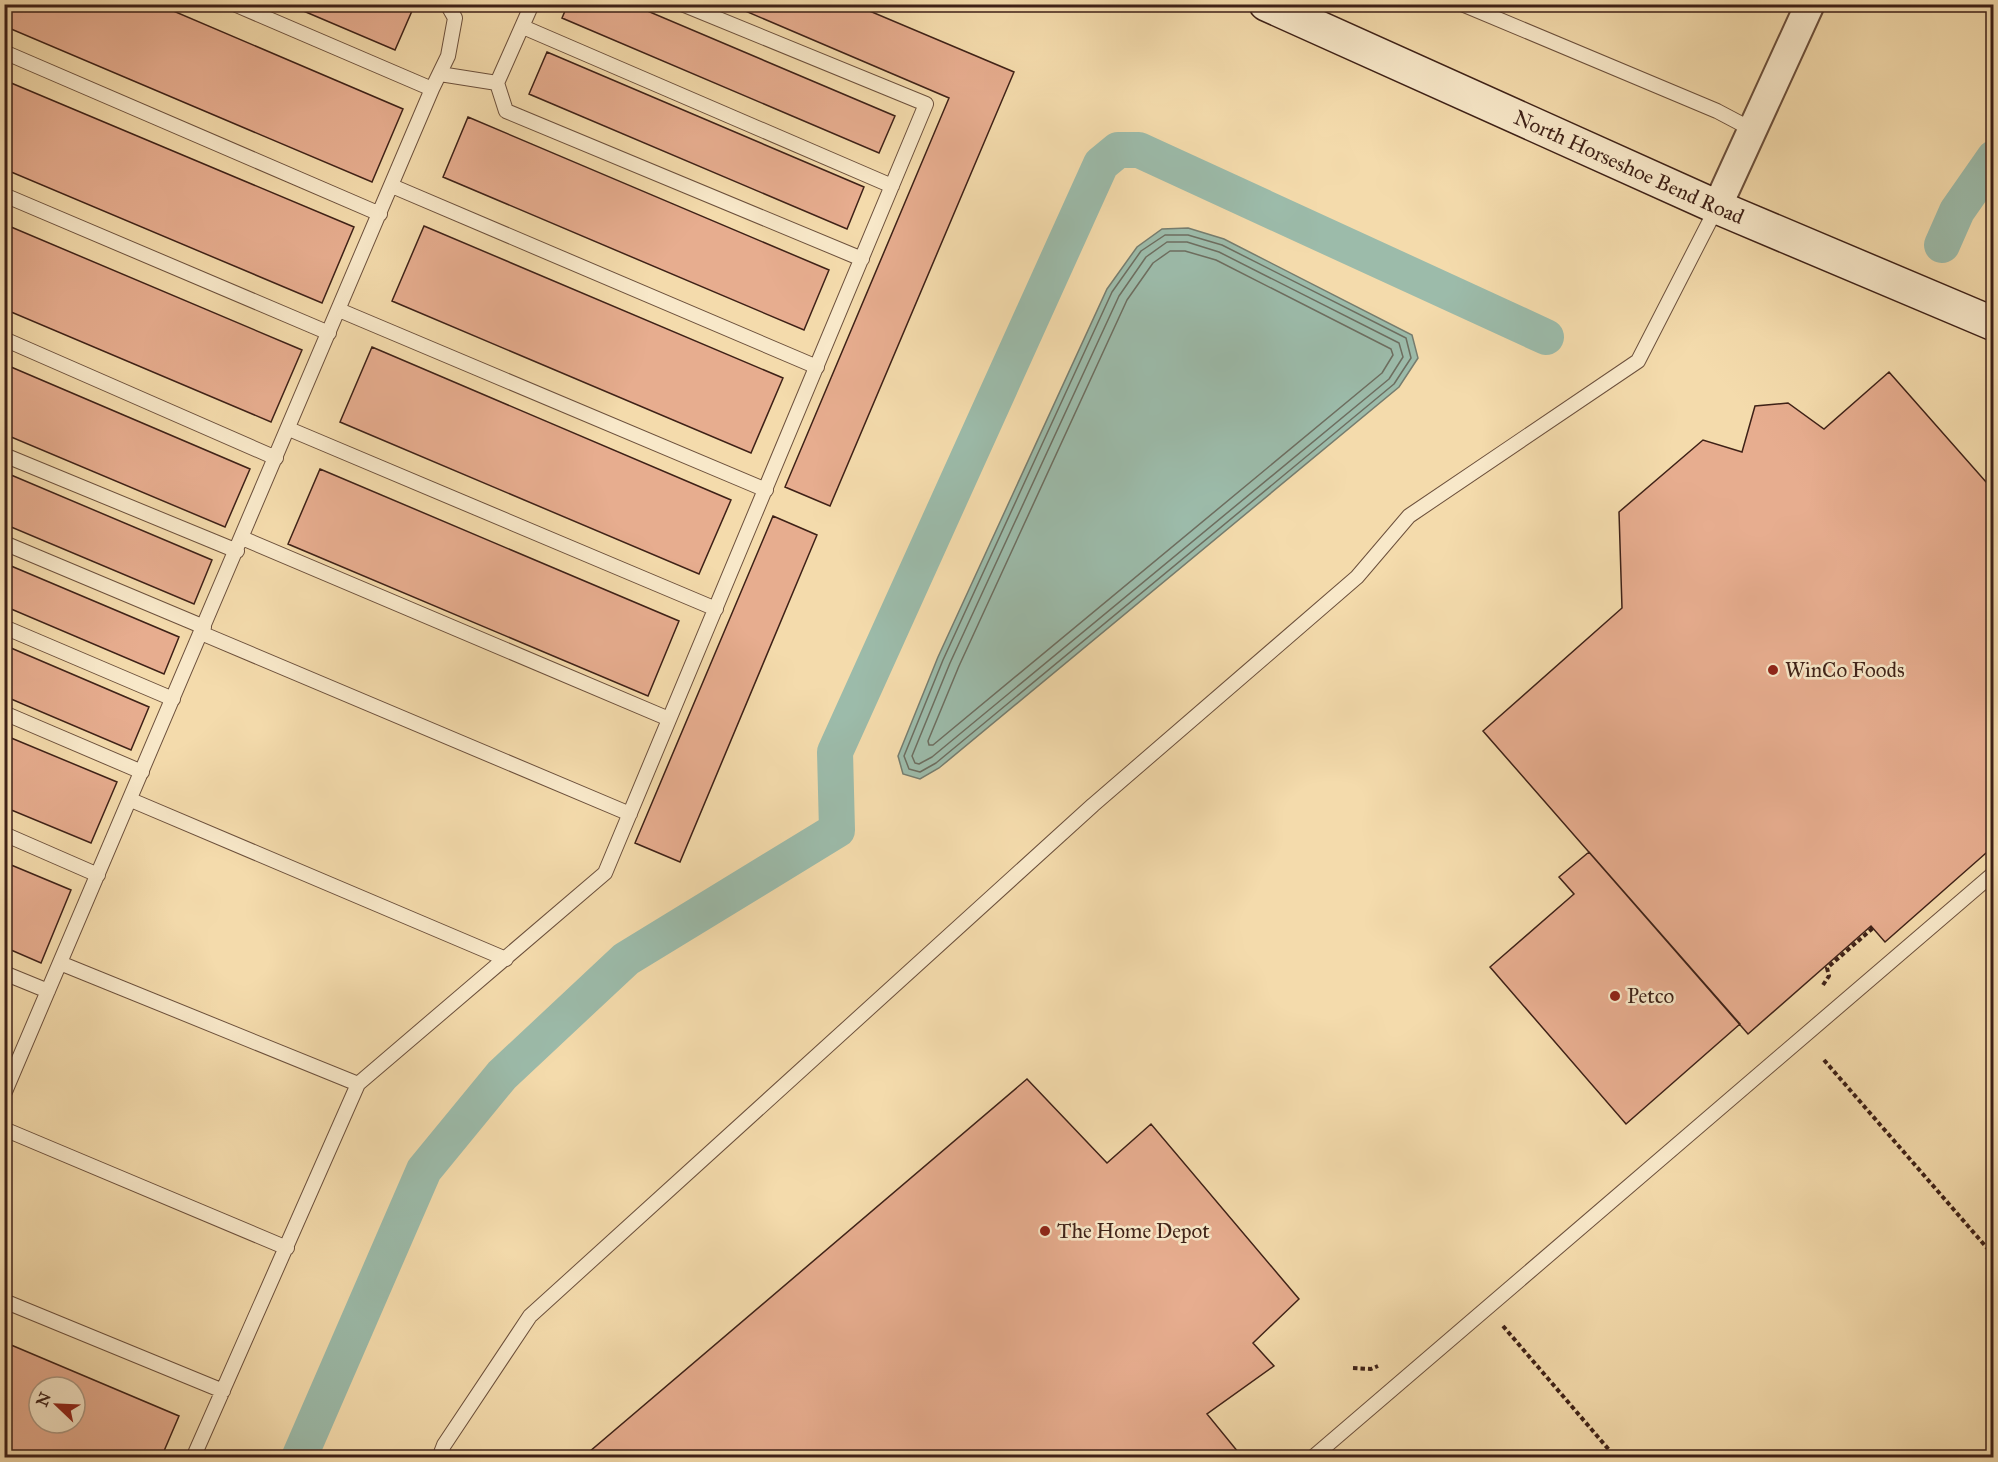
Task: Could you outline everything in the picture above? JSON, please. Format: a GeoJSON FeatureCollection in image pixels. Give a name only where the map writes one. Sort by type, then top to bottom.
{"type":"FeatureCollection","features":[{"type":"Feature","properties":{"kind":"street","name":"North Horseshoe Bend Road"},"geometry":{"type":"LineString","coordinates":[[1266,4],[1717,207],[1994,324]]}},
{"type":"Feature","properties":{"kind":"street"},"geometry":{"type":"LineString","coordinates":[[1717,207],[1810,4]]}},
{"type":"Feature","properties":{"kind":"lane"},"geometry":{"type":"LineString","coordinates":[[234,4],[432,89]]}},
{"type":"Feature","properties":{"kind":"lane"},"geometry":{"type":"LineString","coordinates":[[4,1094],[448,56],[455,18],[447,4]]}},
{"type":"Feature","properties":{"kind":"lane"},"geometry":{"type":"LineString","coordinates":[[532,4],[497,83],[506,111],[862,260]]}},
{"type":"Feature","properties":{"kind":"lane"},"geometry":{"type":"LineString","coordinates":[[193,1458],[358,1084],[605,873],[926,104],[682,4]]}},
{"type":"Feature","properties":{"kind":"lane"},"geometry":{"type":"LineString","coordinates":[[1462,4],[1717,111],[1753,130]]}},
{"type":"Feature","properties":{"kind":"lane"},"geometry":{"type":"LineString","coordinates":[[523,27],[892,186]]}},
{"type":"Feature","properties":{"kind":"lane"},"geometry":{"type":"LineString","coordinates":[[4,52],[380,214]]}},
{"type":"Feature","properties":{"kind":"lane"},"geometry":{"type":"LineString","coordinates":[[440,74],[497,83]]}},
{"type":"Feature","properties":{"kind":"lane"},"geometry":{"type":"LineString","coordinates":[[392,186],[817,366]]}},
{"type":"Feature","properties":{"kind":"lane"},"geometry":{"type":"LineString","coordinates":[[4,195],[329,333]]}},
{"type":"Feature","properties":{"kind":"lane"},"geometry":{"type":"LineString","coordinates":[[439,1458],[444,1445],[530,1316],[1092,805],[1357,577],[1409,516],[1638,361],[1717,207]]}},
{"type":"Feature","properties":{"kind":"lane"},"geometry":{"type":"LineString","coordinates":[[339,310],[766,490]]}},
{"type":"Feature","properties":{"kind":"lane"},"geometry":{"type":"LineString","coordinates":[[4,339],[276,458]]}},
{"type":"Feature","properties":{"kind":"lane"},"geometry":{"type":"LineString","coordinates":[[289,429],[716,609]]}},
{"type":"Feature","properties":{"kind":"lane"},"geometry":{"type":"LineString","coordinates":[[4,455],[237,552]]}},
{"type":"Feature","properties":{"kind":"lane"},"geometry":{"type":"LineString","coordinates":[[242,538],[669,719]]}},
{"type":"Feature","properties":{"kind":"lane"},"geometry":{"type":"LineString","coordinates":[[4,543],[630,814]]}},
{"type":"Feature","properties":{"kind":"lane"},"geometry":{"type":"LineString","coordinates":[[4,627],[173,699]]}},
{"type":"Feature","properties":{"kind":"lane"},"geometry":{"type":"LineString","coordinates":[[4,713],[142,772]]}},
{"type":"Feature","properties":{"kind":"lane"},"geometry":{"type":"LineString","coordinates":[[131,800],[506,959]]}},
{"type":"Feature","properties":{"kind":"lane"},"geometry":{"type":"LineString","coordinates":[[4,834],[98,875]]}},
{"type":"Feature","properties":{"kind":"lane"},"geometry":{"type":"LineString","coordinates":[[1312,1458],[1994,873]]}},
{"type":"Feature","properties":{"kind":"lane"},"geometry":{"type":"LineString","coordinates":[[60,963],[358,1084]]}},
{"type":"Feature","properties":{"kind":"lane"},"geometry":{"type":"LineString","coordinates":[[4,973],[48,992]]}},
{"type":"Feature","properties":{"kind":"lane"},"geometry":{"type":"LineString","coordinates":[[4,1128],[287,1248]]}},
{"type":"Feature","properties":{"kind":"lane"},"geometry":{"type":"LineString","coordinates":[[4,1301],[223,1391]]}},
{"type":"Feature","properties":{"kind":"path"},"geometry":{"type":"LineString","coordinates":[[1824,1060],[1994,1256]]}},
{"type":"Feature","properties":{"kind":"path"},"geometry":{"type":"LineString","coordinates":[[1487,1308],[1616,1458]]}},
{"type":"Feature","properties":{"kind":"water"},"geometry":{"type":"Polygon","coordinates":[[[1188,228],[1224,239],[1412,335],[1418,358],[1399,387],[939,768],[920,779],[903,774],[898,756],[938,657],[1107,289],[1137,247],[1162,229],[1188,228]]]}},
{"type":"Feature","properties":{"kind":"building"},"geometry":{"type":"Polygon","coordinates":[[[4,4],[157,4],[403,109],[372,182],[4,26],[4,4]]]}},
{"type":"Feature","properties":{"kind":"building"},"geometry":{"type":"Polygon","coordinates":[[[287,4],[415,4],[395,50],[287,4]]]}},
{"type":"Feature","properties":{"kind":"building"},"geometry":{"type":"Polygon","coordinates":[[[568,4],[631,4],[895,116],[879,153],[562,18],[568,4]]]}},
{"type":"Feature","properties":{"kind":"building"},"geometry":{"type":"Polygon","coordinates":[[[729,4],[853,4],[1014,72],[830,506],[785,487],[949,98],[729,4]]]}},
{"type":"Feature","properties":{"kind":"building"},"geometry":{"type":"Polygon","coordinates":[[[1973,4],[1994,4],[1994,13],[1973,4]]]}},
{"type":"Feature","properties":{"kind":"building"},"geometry":{"type":"Polygon","coordinates":[[[547,52],[864,187],[847,229],[529,94],[547,52]]]}},
{"type":"Feature","properties":{"kind":"building"},"geometry":{"type":"Polygon","coordinates":[[[4,80],[354,227],[322,303],[4,169],[4,80]]]}},
{"type":"Feature","properties":{"kind":"building"},"geometry":{"type":"Polygon","coordinates":[[[468,117],[829,270],[804,330],[443,177],[468,117]]]}},
{"type":"Feature","properties":{"kind":"building"},"geometry":{"type":"Polygon","coordinates":[[[4,224],[302,350],[271,422],[4,309],[4,224]]]}},
{"type":"Feature","properties":{"kind":"building"},"geometry":{"type":"Polygon","coordinates":[[[424,226],[783,378],[751,453],[392,301],[424,226]]]}},
{"type":"Feature","properties":{"kind":"building"},"geometry":{"type":"Polygon","coordinates":[[[372,347],[731,500],[699,574],[340,422],[372,347]]]}},
{"type":"Feature","properties":{"kind":"building"},"geometry":{"type":"Polygon","coordinates":[[[4,364],[250,469],[225,527],[4,434],[4,364]]]}},
{"type":"Feature","properties":{"kind":"building","name":"WinCo Foods"},"geometry":{"type":"Polygon","coordinates":[[[1889,372],[1994,491],[1994,846],[1885,942],[1871,926],[1748,1034],[1483,731],[1622,608],[1619,512],[1703,440],[1742,452],[1755,406],[1788,403],[1824,429],[1889,372]]]}},
{"type":"Feature","properties":{"kind":"building"},"geometry":{"type":"Polygon","coordinates":[[[320,469],[679,621],[648,696],[288,544],[320,469]]]}},
{"type":"Feature","properties":{"kind":"building"},"geometry":{"type":"Polygon","coordinates":[[[4,472],[212,560],[194,604],[4,524],[4,472]]]}},
{"type":"Feature","properties":{"kind":"building"},"geometry":{"type":"Polygon","coordinates":[[[773,516],[817,535],[680,862],[635,843],[773,516]]]}},
{"type":"Feature","properties":{"kind":"building"},"geometry":{"type":"Polygon","coordinates":[[[4,563],[179,637],[164,674],[4,606],[4,563]]]}},
{"type":"Feature","properties":{"kind":"building"},"geometry":{"type":"Polygon","coordinates":[[[4,645],[149,707],[131,750],[4,696],[4,645]]]}},
{"type":"Feature","properties":{"kind":"building"},"geometry":{"type":"Polygon","coordinates":[[[4,735],[117,782],[91,843],[4,807],[4,735]]]}},
{"type":"Feature","properties":{"kind":"building","name":"Petco"},"geometry":{"type":"Polygon","coordinates":[[[1589,852],[1740,1024],[1626,1124],[1490,967],[1574,894],[1559,877],[1589,852]]]}},
{"type":"Feature","properties":{"kind":"building"},"geometry":{"type":"Polygon","coordinates":[[[4,862],[71,890],[41,963],[4,947],[4,862]]]}},
{"type":"Feature","properties":{"kind":"building","name":"The Home Depot"},"geometry":{"type":"Polygon","coordinates":[[[1027,1079],[1107,1163],[1151,1124],[1299,1299],[1253,1343],[1274,1366],[1207,1414],[1243,1458],[582,1458],[1027,1079]]]}},
{"type":"Feature","properties":{"kind":"building"},"geometry":{"type":"Polygon","coordinates":[[[4,1342],[82,1375],[27,1375],[27,1435],[87,1435],[87,1377],[179,1416],[161,1458],[28,1458],[4,1448],[4,1342]]]}},
{"type":"Feature","properties":{"kind":"waterway"},"geometry":{"type":"LineString","coordinates":[[299,1458],[424,1170],[502,1075],[626,959],[837,830],[835,752],[1101,164],[1118,150],[1139,150],[1546,337]]}},
{"type":"Feature","properties":{"kind":"waterway"},"geometry":{"type":"LineString","coordinates":[[1942,245],[1957,211],[1994,158]]}},
{"type":"Feature","properties":{"kind":"place","name":"WinCo Foods"},"geometry":{"type":"Point","coordinates":[1773,670]}},
{"type":"Feature","properties":{"kind":"place","name":"Petco"},"geometry":{"type":"Point","coordinates":[1615,996]}},
{"type":"Feature","properties":{"kind":"place","name":"The Home Depot"},"geometry":{"type":"Point","coordinates":[1045,1231]}}]}
